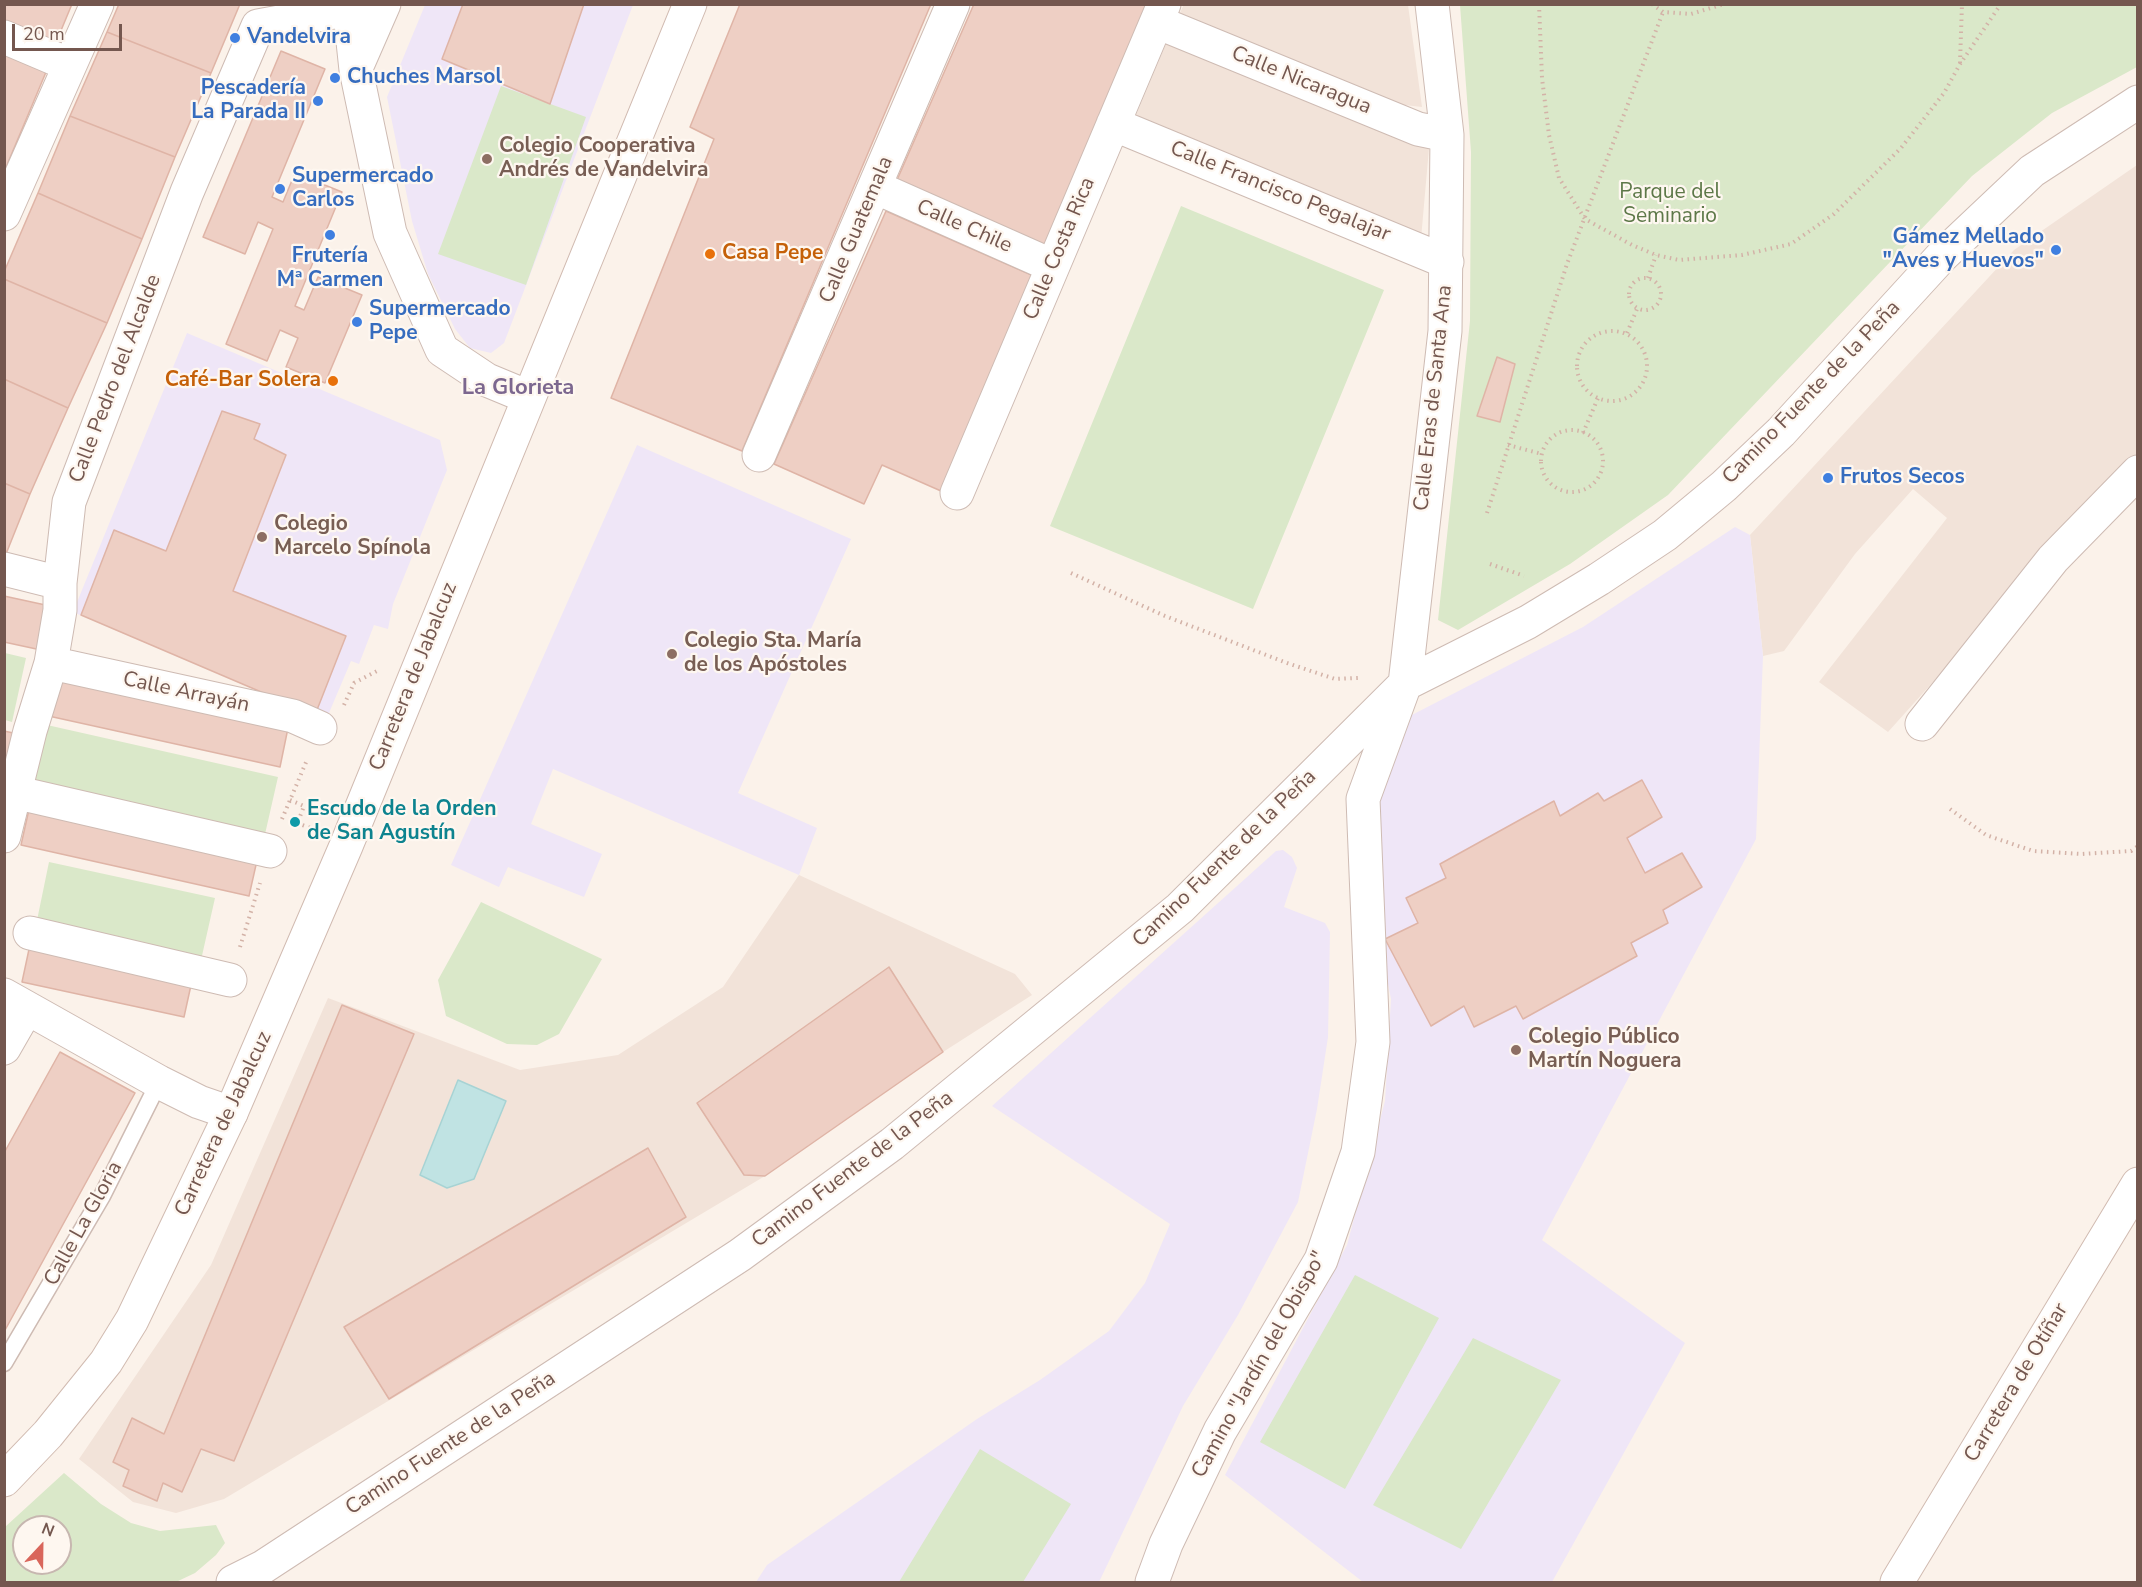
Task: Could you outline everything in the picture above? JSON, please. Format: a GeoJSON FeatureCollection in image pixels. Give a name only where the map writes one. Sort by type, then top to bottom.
{"type":"FeatureCollection","features":[{"type":"Feature","properties":{"kind":"street"},"geometry":{"type":"LineString","coordinates":[[5,211],[97,4]]}},
{"type":"Feature","properties":{"kind":"street"},"geometry":{"type":"LineString","coordinates":[[356,70],[384,4]]}},
{"type":"Feature","properties":{"kind":"street","name":"Carretera de Jabalcuz"},"geometry":{"type":"LineString","coordinates":[[4,1480],[48,1434],[106,1362],[132,1320],[231,1113],[346,846],[690,4]]}},
{"type":"Feature","properties":{"kind":"street","name":"Calle Guatemala"},"geometry":{"type":"LineString","coordinates":[[759,455],[952,4]]}},
{"type":"Feature","properties":{"kind":"street","name":"Calle Eras de Santa Ana"},"geometry":{"type":"LineString","coordinates":[[1405,684],[1445,331],[1447,135],[1432,4]]}},
{"type":"Feature","properties":{"kind":"street"},"geometry":{"type":"LineString","coordinates":[[349,7],[356,70],[390,233],[442,350],[487,380],[528,397]]}},
{"type":"Feature","properties":{"kind":"street","name":"Calle Pedro del Alcalde"},"geometry":{"type":"LineString","coordinates":[[4,836],[14,792],[17,728],[51,663],[60,609],[60,583],[69,502],[187,192],[258,26],[349,7]]}},
{"type":"Feature","properties":{"kind":"street","name":"Calle Nicaragua"},"geometry":{"type":"LineString","coordinates":[[1160,13],[1418,129],[1447,135]]}},
{"type":"Feature","properties":{"kind":"street","name":"Calle Costa Rica"},"geometry":{"type":"LineString","coordinates":[[957,493],[1160,13]]}},
{"type":"Feature","properties":{"kind":"street"},"geometry":{"type":"LineString","coordinates":[[4,37],[70,65]]}},
{"type":"Feature","properties":{"kind":"street","name":"Camino Fuente de la Peña"},"geometry":{"type":"LineString","coordinates":[[233,1582],[263,1567],[740,1255],[892,1144],[1180,908],[1405,684],[1528,622],[1599,579],[1665,535],[1724,486],[1780,432],[1942,256],[2032,171],[2138,102]]}},
{"type":"Feature","properties":{"kind":"street","name":"Calle Francisco Pegalajar"},"geometry":{"type":"LineString","coordinates":[[1113,124],[1446,262]]}},
{"type":"Feature","properties":{"kind":"street","name":"Calle Chile"},"geometry":{"type":"LineString","coordinates":[[875,187],[1053,266]]}},
{"type":"Feature","properties":{"kind":"street"},"geometry":{"type":"LineString","coordinates":[[1922,724],[2053,559],[2138,472]]}},
{"type":"Feature","properties":{"kind":"street"},"geometry":{"type":"LineString","coordinates":[[4,569],[60,583]]}},
{"type":"Feature","properties":{"kind":"street","name":"Calle Arrayán"},"geometry":{"type":"LineString","coordinates":[[51,663],[293,716],[320,728]]}},
{"type":"Feature","properties":{"kind":"street","name":"Camino \"Jardín del Obispo\""},"geometry":{"type":"LineString","coordinates":[[1152,1582],[1166,1544],[1220,1431],[1321,1260],[1358,1152],[1373,1042],[1364,799],[1405,684]]}},
{"type":"Feature","properties":{"kind":"street"},"geometry":{"type":"LineString","coordinates":[[14,792],[282,842]]}},
{"type":"Feature","properties":{"kind":"street"},"geometry":{"type":"LineString","coordinates":[[30,933],[230,980]]}},
{"type":"Feature","properties":{"kind":"street"},"geometry":{"type":"LineString","coordinates":[[4,1048],[16,1001],[159,1082],[199,1102],[231,1113]]}},
{"type":"Feature","properties":{"kind":"street","name":"Carretera de Otíñar"},"geometry":{"type":"LineString","coordinates":[[1897,1582],[2138,1184]]}},
{"type":"Feature","properties":{"kind":"lane","name":"Calle La Gloria"},"geometry":{"type":"LineString","coordinates":[[4,1363],[102,1196],[159,1082]]}},
{"type":"Feature","properties":{"kind":"path"},"geometry":{"type":"LineString","coordinates":[[1539,4],[1542,78],[1549,135],[1559,178],[1585,219],[1632,245],[1656,255],[1679,260],[1709,259],[1791,244],[1834,214],[1901,148],[1944,93],[1960,64],[2001,4]]}},
{"type":"Feature","properties":{"kind":"path"},"geometry":{"type":"LineString","coordinates":[[1652,4],[1663,12],[1691,14],[1724,4]]}},
{"type":"Feature","properties":{"kind":"path"},"geometry":{"type":"LineString","coordinates":[[1960,64],[1962,4]]}},
{"type":"Feature","properties":{"kind":"path"},"geometry":{"type":"LineString","coordinates":[[1487,513],[1539,347],[1663,12]]}},
{"type":"Feature","properties":{"kind":"path"},"geometry":{"type":"LineString","coordinates":[[1648,278],[1656,255]]}},
{"type":"Feature","properties":{"kind":"path"},"geometry":{"type":"LineString","coordinates":[[1648,278],[1660,288],[1660,299],[1654,308],[1637,309],[1630,301],[1630,286],[1638,279],[1648,278]]}},
{"type":"Feature","properties":{"kind":"path"},"geometry":{"type":"LineString","coordinates":[[1627,333],[1637,309]]}},
{"type":"Feature","properties":{"kind":"path"},"geometry":{"type":"LineString","coordinates":[[1600,332],[1627,333],[1645,351],[1648,372],[1644,382],[1629,397],[1608,401],[1598,398],[1582,384],[1578,375],[1578,354],[1583,345],[1600,332]]}},
{"type":"Feature","properties":{"kind":"path"},"geometry":{"type":"LineString","coordinates":[[1583,433],[1598,398]]}},
{"type":"Feature","properties":{"kind":"path"},"geometry":{"type":"LineString","coordinates":[[1562,432],[1583,433],[1592,438],[1602,454],[1600,474],[1587,488],[1568,492],[1550,483],[1541,465],[1542,454],[1546,444],[1562,432]]}},
{"type":"Feature","properties":{"kind":"path"},"geometry":{"type":"LineString","coordinates":[[1508,445],[1542,454]]}},
{"type":"Feature","properties":{"kind":"path"},"geometry":{"type":"LineString","coordinates":[[1490,564],[1524,576]]}},
{"type":"Feature","properties":{"kind":"path"},"geometry":{"type":"LineString","coordinates":[[1071,573],[1165,616],[1287,663],[1335,679],[1359,678]]}},
{"type":"Feature","properties":{"kind":"path"},"geometry":{"type":"LineString","coordinates":[[354,682],[388,666]]}},
{"type":"Feature","properties":{"kind":"path"},"geometry":{"type":"LineString","coordinates":[[282,842],[297,823],[304,806],[290,800]]}},
{"type":"Feature","properties":{"kind":"path"},"geometry":{"type":"LineString","coordinates":[[1950,809],[1986,835],[2033,851],[2081,854],[2131,851],[2138,846]]}},
{"type":"Feature","properties":{"kind":"path"},"geometry":{"type":"LineString","coordinates":[[297,823],[320,832]]}},
{"type":"Feature","properties":{"kind":"shaded area"},"geometry":{"type":"Polygon","coordinates":[[[1184,4],[1408,5],[1422,107],[1395,104],[1180,13],[1184,4]]]}},
{"type":"Feature","properties":{"kind":"shaded area","name":"Colegio Cooperativa Andrés de Vandelvira"},"geometry":{"type":"Polygon","coordinates":[[[425,5],[633,5],[504,343],[491,353],[470,348],[455,329],[428,274],[412,221],[387,97],[425,5]]]}},
{"type":"Feature","properties":{"kind":"shaded area"},"geometry":{"type":"Polygon","coordinates":[[[1168,39],[1429,148],[1421,239],[1134,120],[1168,39]]]}},
{"type":"Feature","properties":{"kind":"shaded area"},"geometry":{"type":"Polygon","coordinates":[[[2137,165],[2137,455],[1888,732],[1819,682],[1947,518],[1913,489],[1855,554],[1784,651],[1763,656],[1750,535],[2014,250],[2137,165]]]}},
{"type":"Feature","properties":{"kind":"shaded area","name":"Colegio Marcelo Spínola"},"geometry":{"type":"Polygon","coordinates":[[[187,333],[440,440],[447,470],[393,604],[388,629],[374,625],[359,664],[351,661],[326,720],[73,612],[187,333]]]}},
{"type":"Feature","properties":{"kind":"shaded area","name":"Colegio Sta. María de los Apóstoles"},"geometry":{"type":"Polygon","coordinates":[[[637,445],[851,539],[738,793],[817,828],[799,875],[553,769],[531,824],[602,854],[584,897],[508,867],[499,887],[451,865],[637,445]]]}},
{"type":"Feature","properties":{"kind":"shaded area","name":"Colegio Público Martín Noguera"},"geometry":{"type":"Polygon","coordinates":[[[1735,527],[1750,535],[1763,656],[1756,839],[1542,1240],[1685,1343],[1552,1582],[1363,1582],[1225,1475],[1347,1245],[1385,1101],[1391,999],[1378,934],[1375,804],[1406,718],[1583,627],[1735,527]]]}},
{"type":"Feature","properties":{"kind":"shaded area"},"geometry":{"type":"Polygon","coordinates":[[[1283,850],[1292,857],[1297,868],[1284,907],[1325,923],[1330,932],[1328,1037],[1317,1109],[1298,1202],[1238,1315],[1183,1406],[1099,1582],[756,1582],[767,1565],[977,1419],[1040,1380],[1109,1331],[1145,1283],[1170,1224],[992,1106],[1276,851],[1283,850]]]}},
{"type":"Feature","properties":{"kind":"shaded area"},"geometry":{"type":"Polygon","coordinates":[[[799,875],[1015,974],[1032,995],[943,1052],[765,1176],[224,1499],[176,1513],[133,1502],[79,1459],[211,1265],[328,998],[520,1070],[618,1055],[723,987],[799,875]]]}},
{"type":"Feature","properties":{"kind":"green space","name":"Parque del Seminario"},"geometry":{"type":"Polygon","coordinates":[[[1460,5],[2137,5],[2137,67],[2052,113],[1972,176],[1668,495],[1570,564],[1458,630],[1438,620],[1470,321],[1471,152],[1460,5]]]}},
{"type":"Feature","properties":{"kind":"green space"},"geometry":{"type":"Polygon","coordinates":[[[501,86],[586,117],[526,285],[438,254],[501,86]]]}},
{"type":"Feature","properties":{"kind":"green space"},"geometry":{"type":"Polygon","coordinates":[[[1181,206],[1384,290],[1253,609],[1050,526],[1181,206]]]}},
{"type":"Feature","properties":{"kind":"green space"},"geometry":{"type":"Polygon","coordinates":[[[5,653],[26,658],[12,722],[5,720],[5,653]]]}},
{"type":"Feature","properties":{"kind":"green space"},"geometry":{"type":"Polygon","coordinates":[[[47,725],[278,777],[263,843],[32,790],[47,725]]]}},
{"type":"Feature","properties":{"kind":"green space"},"geometry":{"type":"Polygon","coordinates":[[[49,862],[215,898],[199,969],[35,930],[49,862]]]}},
{"type":"Feature","properties":{"kind":"green space"},"geometry":{"type":"Polygon","coordinates":[[[481,902],[602,959],[559,1034],[537,1045],[507,1044],[446,1016],[438,980],[481,902]]]}},
{"type":"Feature","properties":{"kind":"green space"},"geometry":{"type":"Polygon","coordinates":[[[1355,1275],[1439,1318],[1345,1489],[1260,1442],[1355,1275]]]}},
{"type":"Feature","properties":{"kind":"green space"},"geometry":{"type":"Polygon","coordinates":[[[1473,1338],[1561,1380],[1461,1549],[1373,1505],[1473,1338]]]}},
{"type":"Feature","properties":{"kind":"green space"},"geometry":{"type":"Polygon","coordinates":[[[980,1449],[1071,1504],[1023,1582],[899,1582],[980,1449]]]}},
{"type":"Feature","properties":{"kind":"green space"},"geometry":{"type":"Polygon","coordinates":[[[64,1473],[101,1504],[131,1523],[160,1531],[216,1525],[225,1543],[216,1555],[195,1573],[176,1582],[5,1582],[5,1527],[12,1521],[12,1575],[72,1575],[72,1515],[18,1515],[64,1473]]]}},
{"type":"Feature","properties":{"kind":"water"},"geometry":{"type":"Polygon","coordinates":[[[458,1080],[506,1101],[474,1179],[447,1188],[420,1175],[458,1080]]]}},
{"type":"Feature","properties":{"kind":"building"},"geometry":{"type":"Polygon","coordinates":[[[4,4],[72,4],[55,45],[4,24],[4,4]]]}},
{"type":"Feature","properties":{"kind":"building"},"geometry":{"type":"Polygon","coordinates":[[[119,4],[240,4],[211,73],[107,32],[119,4]]]}},
{"type":"Feature","properties":{"kind":"building"},"geometry":{"type":"Polygon","coordinates":[[[463,4],[584,4],[550,104],[442,59],[463,4]]]}},
{"type":"Feature","properties":{"kind":"building"},"geometry":{"type":"Polygon","coordinates":[[[740,4],[931,4],[742,451],[611,398],[714,139],[690,127],[740,4]]]}},
{"type":"Feature","properties":{"kind":"building"},"geometry":{"type":"Polygon","coordinates":[[[974,4],[1149,4],[1050,247],[897,180],[974,4]]]}},
{"type":"Feature","properties":{"kind":"building"},"geometry":{"type":"Polygon","coordinates":[[[107,32],[211,73],[175,157],[70,116],[107,32]]]}},
{"type":"Feature","properties":{"kind":"building"},"geometry":{"type":"Polygon","coordinates":[[[4,47],[49,65],[4,172],[4,47]]]}},
{"type":"Feature","properties":{"kind":"building"},"geometry":{"type":"Polygon","coordinates":[[[281,51],[325,69],[272,197],[283,202],[295,173],[342,192],[295,306],[304,310],[318,277],[362,295],[325,383],[286,367],[298,338],[280,330],[267,361],[226,344],[273,229],[258,222],[245,254],[203,237],[281,51]]]}},
{"type":"Feature","properties":{"kind":"building"},"geometry":{"type":"Polygon","coordinates":[[[70,116],[175,157],[142,239],[38,193],[70,116]]]}},
{"type":"Feature","properties":{"kind":"building"},"geometry":{"type":"Polygon","coordinates":[[[38,193],[142,239],[107,323],[4,279],[4,272],[38,193]]]}},
{"type":"Feature","properties":{"kind":"building"},"geometry":{"type":"Polygon","coordinates":[[[886,211],[1036,277],[941,491],[882,465],[864,504],[774,464],[886,211]]]}},
{"type":"Feature","properties":{"kind":"building"},"geometry":{"type":"Polygon","coordinates":[[[4,279],[107,323],[68,408],[4,379],[4,279]]]}},
{"type":"Feature","properties":{"kind":"building"},"geometry":{"type":"Polygon","coordinates":[[[1497,357],[1515,364],[1500,422],[1477,416],[1497,357]]]}},
{"type":"Feature","properties":{"kind":"building"},"geometry":{"type":"Polygon","coordinates":[[[4,379],[68,408],[30,494],[4,483],[4,379]]]}},
{"type":"Feature","properties":{"kind":"building"},"geometry":{"type":"Polygon","coordinates":[[[222,411],[260,424],[254,439],[286,455],[233,591],[346,636],[315,715],[81,615],[114,530],[166,551],[222,411]]]}},
{"type":"Feature","properties":{"kind":"building"},"geometry":{"type":"Polygon","coordinates":[[[4,483],[30,494],[6,554],[4,553],[4,483]]]}},
{"type":"Feature","properties":{"kind":"building"},"geometry":{"type":"Polygon","coordinates":[[[4,596],[50,606],[41,650],[4,642],[4,596]]]}},
{"type":"Feature","properties":{"kind":"building"},"geometry":{"type":"Polygon","coordinates":[[[53,676],[288,728],[280,767],[44,715],[53,676]]]}},
{"type":"Feature","properties":{"kind":"building"},"geometry":{"type":"Polygon","coordinates":[[[4,731],[18,734],[4,776],[4,731]]]}},
{"type":"Feature","properties":{"kind":"building"},"geometry":{"type":"Polygon","coordinates":[[[1642,780],[1662,817],[1627,838],[1645,873],[1682,853],[1702,887],[1663,910],[1668,923],[1631,943],[1637,956],[1523,1019],[1516,1006],[1474,1027],[1464,1006],[1431,1026],[1385,939],[1418,923],[1406,898],[1446,878],[1440,864],[1554,801],[1560,816],[1598,793],[1604,801],[1642,780]]]}},
{"type":"Feature","properties":{"kind":"building"},"geometry":{"type":"Polygon","coordinates":[[[30,805],[258,856],[249,896],[21,845],[30,805]]]}},
{"type":"Feature","properties":{"kind":"building"},"geometry":{"type":"Polygon","coordinates":[[[31,940],[193,976],[184,1017],[22,982],[31,940]]]}},
{"type":"Feature","properties":{"kind":"building"},"geometry":{"type":"Polygon","coordinates":[[[889,967],[943,1052],[765,1176],[744,1175],[697,1103],[889,967]]]}},
{"type":"Feature","properties":{"kind":"building"},"geometry":{"type":"Polygon","coordinates":[[[342,1005],[414,1034],[234,1461],[201,1449],[182,1492],[163,1483],[157,1501],[123,1486],[129,1470],[113,1462],[132,1418],[164,1434],[342,1005]]]}},
{"type":"Feature","properties":{"kind":"building"},"geometry":{"type":"Polygon","coordinates":[[[60,1052],[135,1093],[4,1332],[4,1153],[60,1052]]]}},
{"type":"Feature","properties":{"kind":"building"},"geometry":{"type":"Polygon","coordinates":[[[648,1148],[686,1217],[389,1399],[344,1327],[648,1148]]]}},
{"type":"Feature","properties":{"kind":"place","name":"Vandelvira"},"geometry":{"type":"Point","coordinates":[235,38]}},
{"type":"Feature","properties":{"kind":"place","name":"Chuches Marsol"},"geometry":{"type":"Point","coordinates":[335,78]}},
{"type":"Feature","properties":{"kind":"place","name":"Pescadería La Parada II"},"geometry":{"type":"Point","coordinates":[318,101]}},
{"type":"Feature","properties":{"kind":"place","name":"Colegio Cooperativa Andrés de Vandelvira"},"geometry":{"type":"Point","coordinates":[487,159]}},
{"type":"Feature","properties":{"kind":"place","name":"Supermercado Carlos"},"geometry":{"type":"Point","coordinates":[280,189]}},
{"type":"Feature","properties":{"kind":"place","name":"Frutería Mª Carmen"},"geometry":{"type":"Point","coordinates":[330,235]}},
{"type":"Feature","properties":{"kind":"place","name":"Gámez Mellado \"Aves y Huevos\""},"geometry":{"type":"Point","coordinates":[2056,250]}},
{"type":"Feature","properties":{"kind":"place","name":"Casa Pepe"},"geometry":{"type":"Point","coordinates":[710,254]}},
{"type":"Feature","properties":{"kind":"place","name":"Supermercado Pepe"},"geometry":{"type":"Point","coordinates":[357,322]}},
{"type":"Feature","properties":{"kind":"place","name":"Café-Bar Solera"},"geometry":{"type":"Point","coordinates":[333,381]}},
{"type":"Feature","properties":{"kind":"place","name":"Frutos Secos"},"geometry":{"type":"Point","coordinates":[1828,478]}},
{"type":"Feature","properties":{"kind":"place","name":"Colegio Marcelo Spínola"},"geometry":{"type":"Point","coordinates":[262,537]}},
{"type":"Feature","properties":{"kind":"place","name":"Colegio Sta. María de los Apóstoles"},"geometry":{"type":"Point","coordinates":[672,654]}},
{"type":"Feature","properties":{"kind":"place","name":"Escudo de la Orden de San Agustín"},"geometry":{"type":"Point","coordinates":[295,822]}},
{"type":"Feature","properties":{"kind":"place","name":"Colegio Público Martín Noguera"},"geometry":{"type":"Point","coordinates":[1516,1050]}},
{"type":"Feature","properties":{"kind":"district","name":"La Glorieta"},"geometry":{"type":"Point","coordinates":[518,389]}}]}
